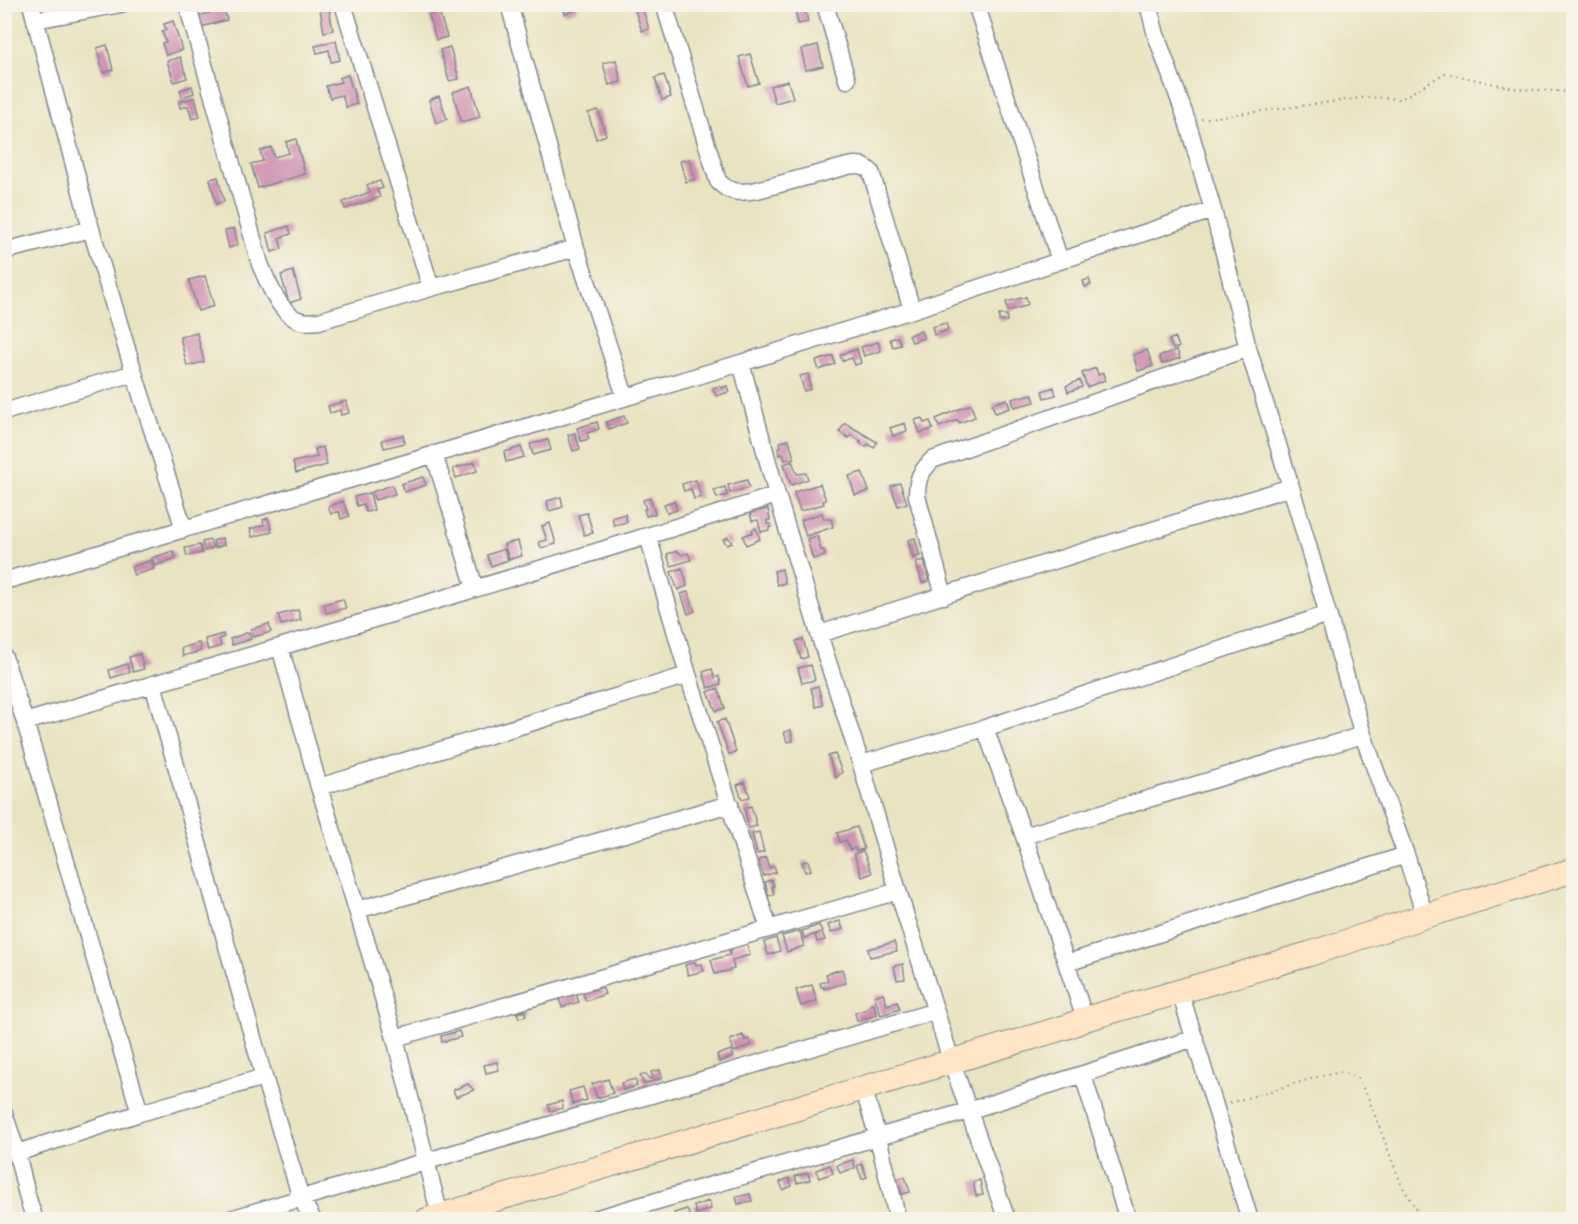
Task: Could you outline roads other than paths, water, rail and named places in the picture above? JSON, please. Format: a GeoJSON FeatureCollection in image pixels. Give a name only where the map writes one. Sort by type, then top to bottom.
{"type":"FeatureCollection","features":[{"type":"Feature","properties":{"kind":"street"},"geometry":{"type":"LineString","coordinates":[[120,4],[33,12],[91,229],[183,529]]}},
{"type":"Feature","properties":{"kind":"street"},"geometry":{"type":"LineString","coordinates":[[187,4],[255,250],[270,287],[293,318],[301,321],[319,321],[576,248]]}},
{"type":"Feature","properties":{"kind":"street"},"geometry":{"type":"LineString","coordinates":[[343,4],[431,288]]}},
{"type":"Feature","properties":{"kind":"street"},"geometry":{"type":"LineString","coordinates":[[509,4],[576,248],[625,396]]}},
{"type":"Feature","properties":{"kind":"street"},"geometry":{"type":"LineString","coordinates":[[664,4],[718,181],[724,188],[735,192],[745,192],[848,166],[865,165],[871,172],[912,310]]}},
{"type":"Feature","properties":{"kind":"street"},"geometry":{"type":"LineString","coordinates":[[825,4],[847,80]]}},
{"type":"Feature","properties":{"kind":"street"},"geometry":{"type":"LineString","coordinates":[[976,4],[1060,261]]}},
{"type":"Feature","properties":{"kind":"street"},"geometry":{"type":"LineString","coordinates":[[1148,4],[1159,45],[1187,121],[1213,210],[1248,348],[1363,735],[1425,916]]}},
{"type":"Feature","properties":{"kind":"street"},"geometry":{"type":"LineString","coordinates":[[4,581],[741,363],[912,310],[1213,210]]}},
{"type":"Feature","properties":{"kind":"street"},"geometry":{"type":"LineString","coordinates":[[4,251],[91,229]]}},
{"type":"Feature","properties":{"kind":"street"},"geometry":{"type":"LineString","coordinates":[[944,596],[917,496],[917,480],[922,470],[932,460],[1248,348]]}},
{"type":"Feature","properties":{"kind":"street"},"geometry":{"type":"LineString","coordinates":[[741,363],[777,495],[898,891],[951,1060],[1007,1220]]}},
{"type":"Feature","properties":{"kind":"street"},"geometry":{"type":"LineString","coordinates":[[4,412],[134,373]]}},
{"type":"Feature","properties":{"kind":"street"},"geometry":{"type":"LineString","coordinates":[[434,454],[475,588]]}},
{"type":"Feature","properties":{"kind":"street"},"geometry":{"type":"LineString","coordinates":[[819,634],[1291,487]]}},
{"type":"Feature","properties":{"kind":"street"},"geometry":{"type":"LineString","coordinates":[[25,722],[648,536],[777,495]]}},
{"type":"Feature","properties":{"kind":"street"},"geometry":{"type":"LineString","coordinates":[[648,536],[688,675],[769,929]]}},
{"type":"Feature","properties":{"kind":"street"},"geometry":{"type":"LineString","coordinates":[[861,764],[985,728],[1328,614]]}},
{"type":"Feature","properties":{"kind":"street"},"geometry":{"type":"LineString","coordinates":[[280,647],[319,787],[395,1038],[426,1162],[433,1218],[1069,1026],[1085,1019],[1309,954],[1574,870]]}},
{"type":"Feature","properties":{"kind":"street"},"geometry":{"type":"LineString","coordinates":[[4,657],[140,1113]]}},
{"type":"Feature","properties":{"kind":"street"},"geometry":{"type":"LineString","coordinates":[[319,787],[688,675]]}},
{"type":"Feature","properties":{"kind":"street"},"geometry":{"type":"LineString","coordinates":[[153,684],[264,1077],[301,1198],[313,1220]]}},
{"type":"Feature","properties":{"kind":"street"},"geometry":{"type":"LineString","coordinates":[[985,728],[1085,1019]]}},
{"type":"Feature","properties":{"kind":"street"},"geometry":{"type":"LineString","coordinates":[[1024,836],[1363,735]]}},
{"type":"Feature","properties":{"kind":"street"},"geometry":{"type":"LineString","coordinates":[[357,910],[730,804]]}},
{"type":"Feature","properties":{"kind":"street"},"geometry":{"type":"LineString","coordinates":[[1067,963],[1406,855]]}},
{"type":"Feature","properties":{"kind":"street"},"geometry":{"type":"LineString","coordinates":[[395,1038],[898,891]]}},
{"type":"Feature","properties":{"kind":"street"},"geometry":{"type":"LineString","coordinates":[[1180,992],[1250,1220]]}},
{"type":"Feature","properties":{"kind":"street"},"geometry":{"type":"LineString","coordinates":[[228,1220],[936,1011]]}},
{"type":"Feature","properties":{"kind":"street"},"geometry":{"type":"LineString","coordinates":[[591,1220],[968,1111],[1195,1038]]}},
{"type":"Feature","properties":{"kind":"street"},"geometry":{"type":"LineString","coordinates":[[1083,1075],[1128,1220]]}},
{"type":"Feature","properties":{"kind":"street"},"geometry":{"type":"LineString","coordinates":[[17,1153],[140,1113],[264,1077]]}},
{"type":"Feature","properties":{"kind":"street"},"geometry":{"type":"LineString","coordinates":[[863,1087],[898,1220]]}},
{"type":"Feature","properties":{"kind":"street"},"geometry":{"type":"LineString","coordinates":[[4,1113],[35,1220]]}}]}
